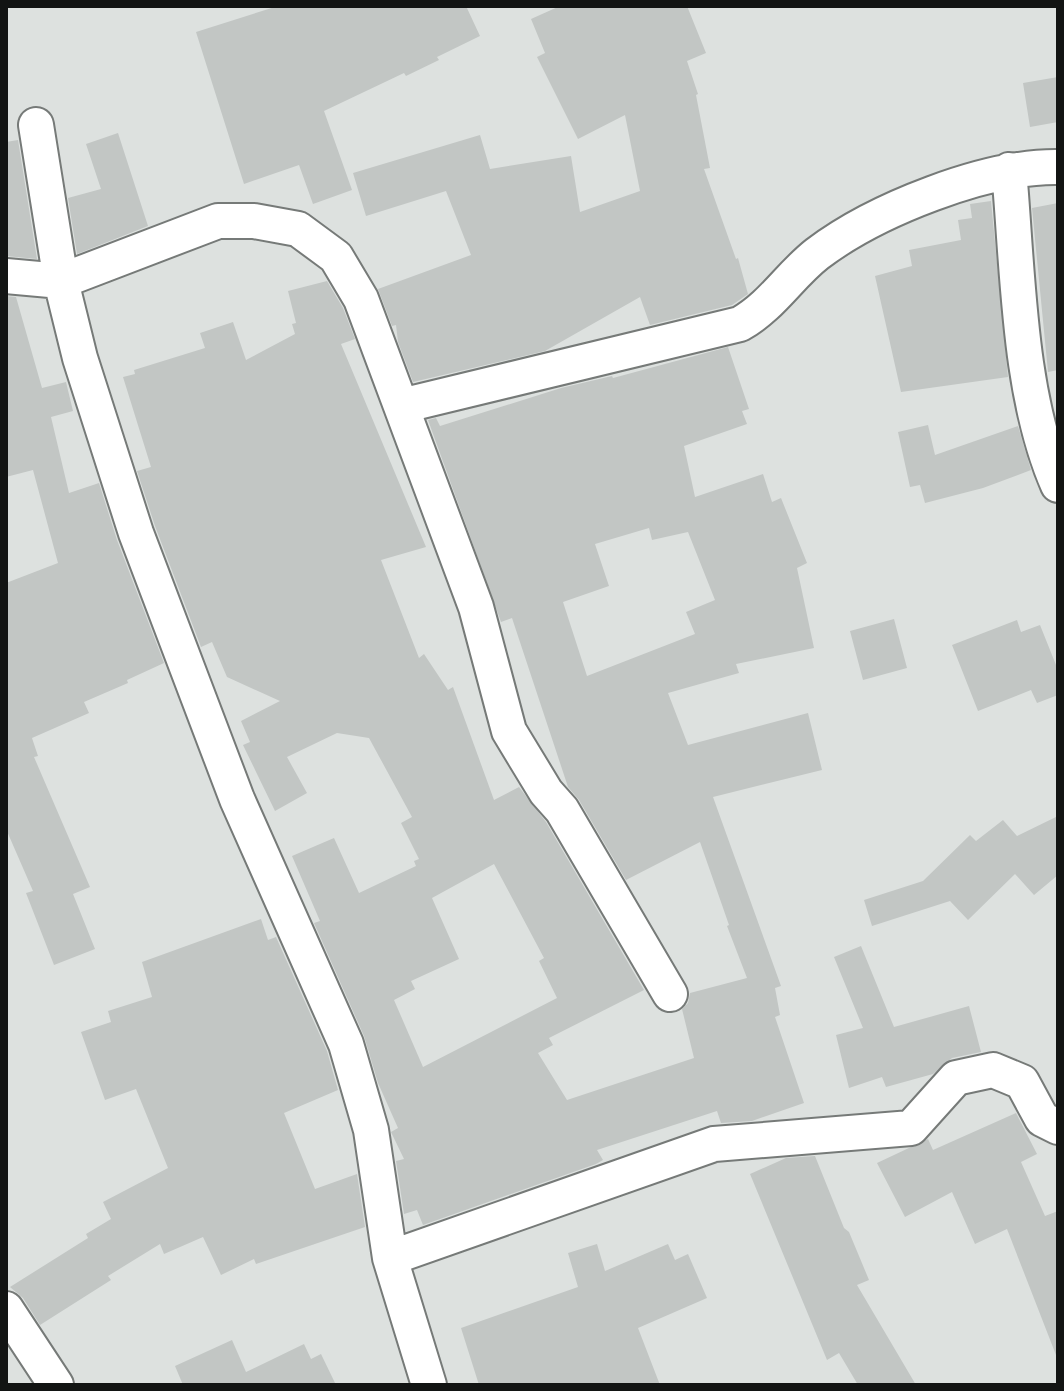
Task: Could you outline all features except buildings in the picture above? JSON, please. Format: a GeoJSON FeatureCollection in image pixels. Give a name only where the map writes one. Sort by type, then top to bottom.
{"type":"FeatureCollection","features":[{"type":"Feature","properties":{"kind":"street"},"geometry":{"type":"LineString","coordinates":[[36,125],[61,281],[80,358],[136,533],[237,799],[346,1044],[371,1130],[390,1258],[429,1385]]}},
{"type":"Feature","properties":{"kind":"street"},"geometry":{"type":"LineString","coordinates":[[401,406],[740,324],[760,313],[815,256],[845,236],[938,190],[1009,170],[1058,167]]}},
{"type":"Feature","properties":{"kind":"street"},"geometry":{"type":"LineString","coordinates":[[1009,170],[1029,382],[1047,461],[1058,485]]}},
{"type":"Feature","properties":{"kind":"street"},"geometry":{"type":"LineString","coordinates":[[6,276],[61,281],[218,221],[254,221],[298,229],[336,257],[361,299],[476,607],[509,731],[546,792],[562,810],[670,994]]}},
{"type":"Feature","properties":{"kind":"street"},"geometry":{"type":"LineString","coordinates":[[390,1258],[714,1144],[911,1128],[956,1078],[993,1070],[1022,1082],[1042,1119],[1058,1127]]}},
{"type":"Feature","properties":{"kind":"street"},"geometry":{"type":"LineString","coordinates":[[6,1309],[56,1385]]}}]}
